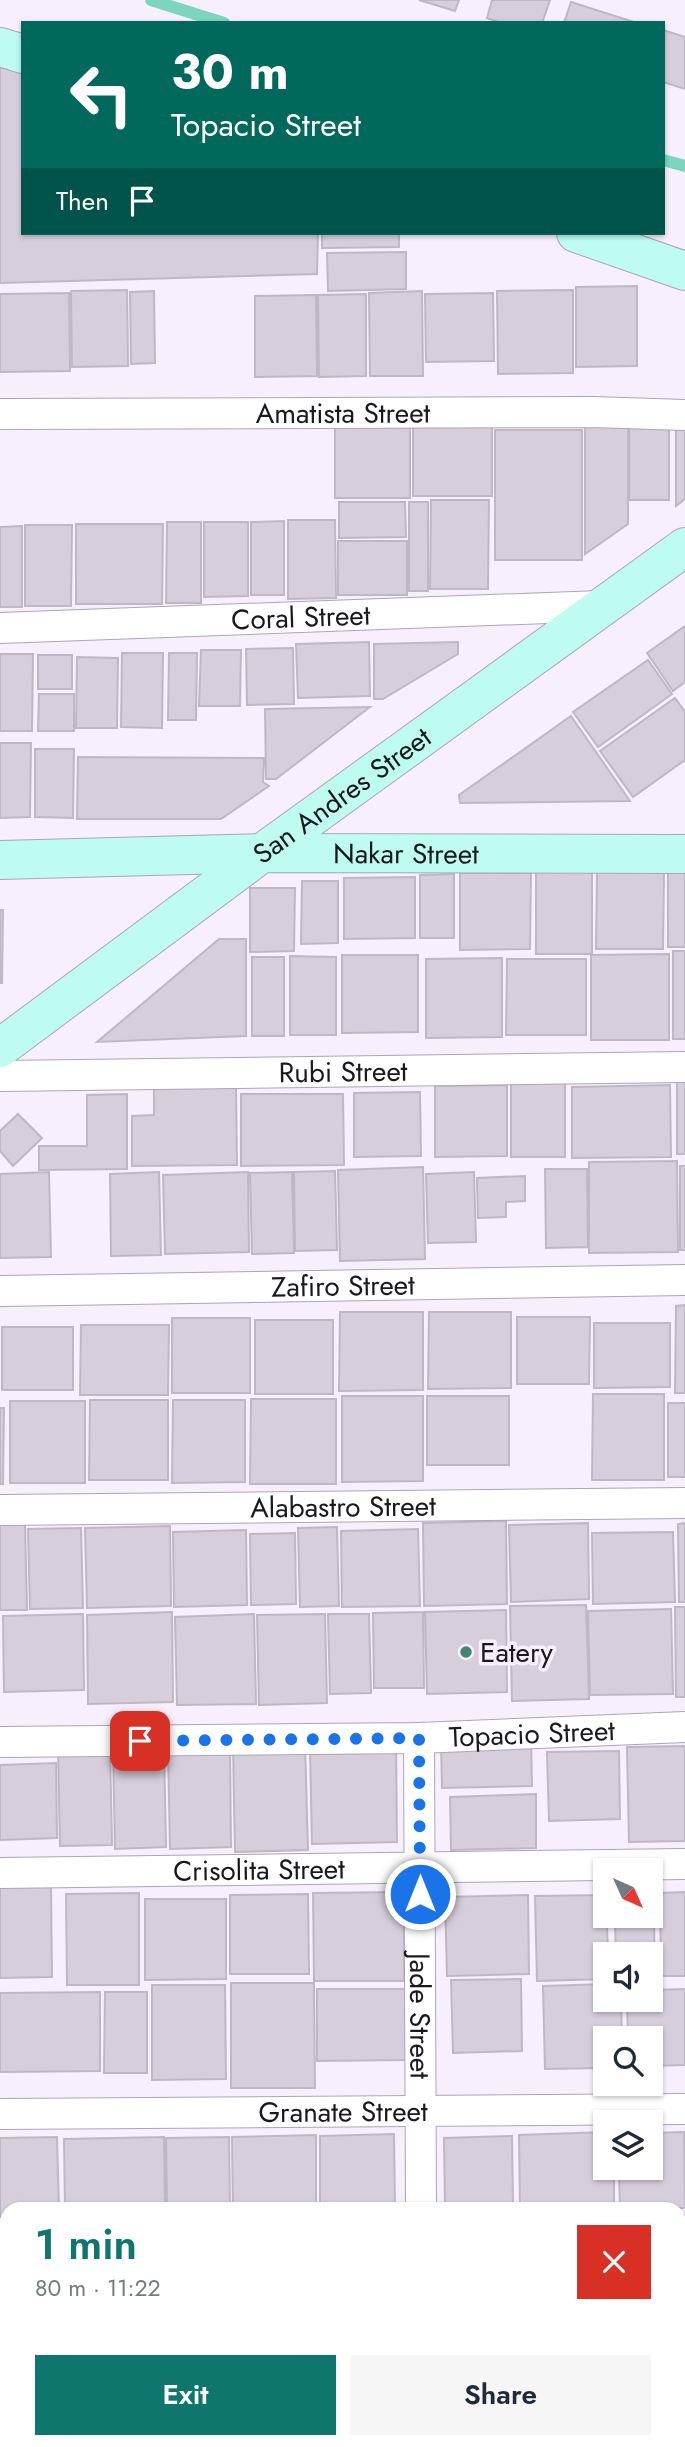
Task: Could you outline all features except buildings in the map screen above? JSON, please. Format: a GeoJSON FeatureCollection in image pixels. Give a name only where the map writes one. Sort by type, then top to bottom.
{"type":"FeatureCollection","features":[{"type":"Feature","properties":{"kind":"street"},"geometry":{"type":"LineString","coordinates":[[0,47],[21,53]]}},
{"type":"Feature","properties":{"kind":"street"},"geometry":{"type":"LineString","coordinates":[[582,235],[685,271]]}},
{"type":"Feature","properties":{"kind":"street","name":"Amatista Street"},"geometry":{"type":"LineString","coordinates":[[0,414],[593,412],[685,415]]}},
{"type":"Feature","properties":{"kind":"street","name":"San Andres Street"},"geometry":{"type":"LineString","coordinates":[[0,1048],[262,853],[685,547]]}},
{"type":"Feature","properties":{"kind":"street","name":"Coral Street"},"geometry":{"type":"LineString","coordinates":[[0,628],[601,606]]}},
{"type":"Feature","properties":{"kind":"street","name":"Nakar Street"},"geometry":{"type":"LineString","coordinates":[[0,860],[262,853],[685,854]]}},
{"type":"Feature","properties":{"kind":"street","name":"Rubi Street"},"geometry":{"type":"LineString","coordinates":[[0,1076],[685,1068]]}},
{"type":"Feature","properties":{"kind":"street","name":"Zafiro Street"},"geometry":{"type":"LineString","coordinates":[[0,1292],[685,1280]]}},
{"type":"Feature","properties":{"kind":"street","name":"Alabastro Street"},"geometry":{"type":"LineString","coordinates":[[0,1510],[685,1503]]}},
{"type":"Feature","properties":{"kind":"street","name":"Topacio Street"},"geometry":{"type":"LineString","coordinates":[[0,1742],[419,1738],[685,1727]]}},
{"type":"Feature","properties":{"kind":"street","name":"Jade Street"},"geometry":{"type":"LineString","coordinates":[[419,1738],[421,2202]]}},
{"type":"Feature","properties":{"kind":"street","name":"Crisolita Street"},"geometry":{"type":"LineString","coordinates":[[0,1873],[685,1864]]}},
{"type":"Feature","properties":{"kind":"street","name":"Granate Street"},"geometry":{"type":"LineString","coordinates":[[0,2114],[685,2109]]}},
{"type":"Feature","properties":{"kind":"waterway"},"geometry":{"type":"LineString","coordinates":[[151,0],[218,21]]}},
{"type":"Feature","properties":{"kind":"waterway"},"geometry":{"type":"LineString","coordinates":[[665,161],[685,166]]}},
{"type":"Feature","properties":{"kind":"place","name":"Eatery"},"geometry":{"type":"Point","coordinates":[466,1652]}},
{"type":"Feature","properties":{"kind":"route"},"geometry":{"type":"LineString","coordinates":[[140,1741],[419,1738],[420,1894]]}}]}
